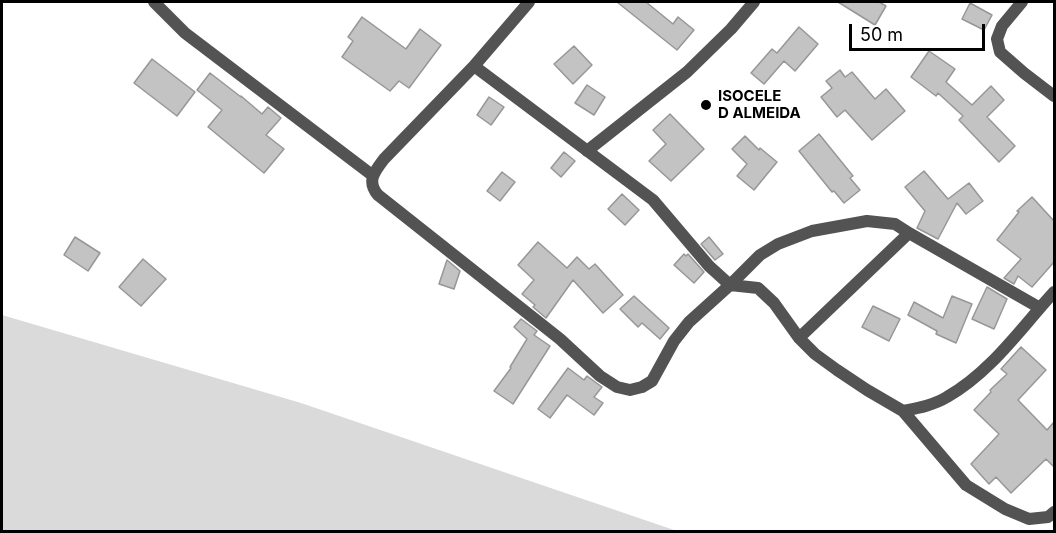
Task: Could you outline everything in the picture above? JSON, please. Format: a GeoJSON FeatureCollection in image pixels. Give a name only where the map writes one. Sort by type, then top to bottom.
{"type":"FeatureCollection","features":[{"type":"Feature","properties":{"kind":"street"},"geometry":{"type":"LineString","coordinates":[[154,2],[185,33],[372,175]]}},
{"type":"Feature","properties":{"kind":"street"},"geometry":{"type":"LineString","coordinates":[[529,2],[474,66],[384,159],[372,175],[372,188],[560,339],[600,376],[617,387],[630,390],[652,381],[674,341],[689,322],[760,255],[778,244],[812,231],[867,221],[895,224],[1040,308]]}},
{"type":"Feature","properties":{"kind":"street"},"geometry":{"type":"LineString","coordinates":[[587,151],[687,72],[731,29],[754,2]]}},
{"type":"Feature","properties":{"kind":"street"},"geometry":{"type":"LineString","coordinates":[[1022,2],[1002,26],[997,39],[1000,52],[1054,96]]}},
{"type":"Feature","properties":{"kind":"street"},"geometry":{"type":"LineString","coordinates":[[474,66],[652,200],[709,266],[730,285],[758,288],[774,303],[799,338],[815,354],[903,411],[966,485],[1005,509],[1029,519],[1048,517],[1054,512]]}},
{"type":"Feature","properties":{"kind":"street"},"geometry":{"type":"LineString","coordinates":[[799,338],[909,234]]}},
{"type":"Feature","properties":{"kind":"street"},"geometry":{"type":"LineString","coordinates":[[903,411],[924,407],[947,397],[978,375],[1010,344],[1054,292]]}},
{"type":"Feature","properties":{"kind":"shaded area"},"geometry":{"type":"Polygon","coordinates":[[[2,315],[301,403],[677,531],[2,531],[2,315]]]}},
{"type":"Feature","properties":{"kind":"building"},"geometry":{"type":"Polygon","coordinates":[[[617,2],[646,2],[673,24],[678,17],[694,30],[677,50],[617,2]]]}},
{"type":"Feature","properties":{"kind":"building"},"geometry":{"type":"Polygon","coordinates":[[[838,2],[879,2],[886,6],[875,25],[838,2]]]}},
{"type":"Feature","properties":{"kind":"building"},"geometry":{"type":"Polygon","coordinates":[[[970,3],[992,15],[984,30],[962,19],[970,3]]]}},
{"type":"Feature","properties":{"kind":"building"},"geometry":{"type":"Polygon","coordinates":[[[362,17],[406,49],[420,29],[441,45],[409,88],[399,81],[390,91],[342,57],[353,41],[348,37],[362,17]]]}},
{"type":"Feature","properties":{"kind":"building"},"geometry":{"type":"Polygon","coordinates":[[[799,27],[818,44],[795,71],[784,61],[764,84],[751,73],[772,49],[777,53],[799,27]]]}},
{"type":"Feature","properties":{"kind":"building"},"geometry":{"type":"Polygon","coordinates":[[[574,46],[592,65],[573,84],[554,64],[574,46]]]}},
{"type":"Feature","properties":{"kind":"building"},"geometry":{"type":"Polygon","coordinates":[[[929,51],[955,69],[946,82],[972,105],[991,86],[1004,100],[987,117],[1015,146],[999,162],[959,120],[963,116],[938,93],[936,96],[911,77],[929,51]]]}},
{"type":"Feature","properties":{"kind":"building"},"geometry":{"type":"Polygon","coordinates":[[[152,59],[195,92],[177,116],[134,83],[152,59]]]}},
{"type":"Feature","properties":{"kind":"building"},"geometry":{"type":"Polygon","coordinates":[[[840,70],[845,77],[852,72],[875,99],[886,89],[905,111],[872,140],[845,110],[837,117],[821,97],[832,88],[826,81],[840,70]]]}},
{"type":"Feature","properties":{"kind":"building"},"geometry":{"type":"Polygon","coordinates":[[[210,73],[262,114],[268,107],[281,118],[266,135],[284,149],[264,173],[208,127],[222,110],[197,90],[210,73]]]}},
{"type":"Feature","properties":{"kind":"building"},"geometry":{"type":"Polygon","coordinates":[[[587,85],[605,97],[594,115],[575,103],[587,85]]]}},
{"type":"Feature","properties":{"kind":"building"},"geometry":{"type":"Polygon","coordinates":[[[489,97],[504,107],[491,125],[477,115],[489,97]]]}},
{"type":"Feature","properties":{"kind":"building"},"geometry":{"type":"Polygon","coordinates":[[[670,114],[704,149],[671,181],[649,161],[666,144],[653,130],[670,114]]]}},
{"type":"Feature","properties":{"kind":"building"},"geometry":{"type":"Polygon","coordinates":[[[819,134],[853,176],[850,178],[860,190],[844,203],[834,191],[832,192],[799,151],[819,134]]]}},
{"type":"Feature","properties":{"kind":"building"},"geometry":{"type":"Polygon","coordinates":[[[745,136],[759,150],[760,148],[777,162],[754,190],[737,176],[747,164],[732,149],[745,136]]]}},
{"type":"Feature","properties":{"kind":"building"},"geometry":{"type":"Polygon","coordinates":[[[564,152],[575,161],[561,177],[551,168],[564,152]]]}},
{"type":"Feature","properties":{"kind":"building"},"geometry":{"type":"Polygon","coordinates":[[[924,171],[948,199],[969,183],[983,201],[966,214],[957,203],[938,239],[917,228],[925,211],[905,187],[924,171]]]}},
{"type":"Feature","properties":{"kind":"building"},"geometry":{"type":"Polygon","coordinates":[[[502,172],[515,182],[500,201],[487,191],[502,172]]]}},
{"type":"Feature","properties":{"kind":"building"},"geometry":{"type":"Polygon","coordinates":[[[622,194],[639,210],[625,225],[608,209],[622,194]]]}},
{"type":"Feature","properties":{"kind":"building"},"geometry":{"type":"Polygon","coordinates":[[[1032,197],[1054,221],[1054,262],[1032,287],[1018,276],[1014,284],[1004,278],[1021,259],[997,240],[1019,212],[1017,211],[1032,197]]]}},
{"type":"Feature","properties":{"kind":"building"},"geometry":{"type":"Polygon","coordinates":[[[75,237],[100,253],[88,271],[64,255],[75,237]]]}},
{"type":"Feature","properties":{"kind":"building"},"geometry":{"type":"Polygon","coordinates":[[[709,237],[723,254],[715,260],[701,244],[709,237]]]}},
{"type":"Feature","properties":{"kind":"building"},"geometry":{"type":"Polygon","coordinates":[[[538,242],[567,268],[577,257],[589,269],[595,264],[623,295],[603,313],[573,280],[546,318],[522,294],[534,280],[518,265],[538,242]]]}},
{"type":"Feature","properties":{"kind":"building"},"geometry":{"type":"Polygon","coordinates":[[[684,254],[686,256],[688,254],[704,272],[694,283],[674,265],[684,254]]]}},
{"type":"Feature","properties":{"kind":"building"},"geometry":{"type":"Polygon","coordinates":[[[143,259],[166,279],[141,306],[119,287],[143,259]]]}},
{"type":"Feature","properties":{"kind":"building"},"geometry":{"type":"Polygon","coordinates":[[[447,260],[460,271],[454,289],[439,284],[447,260]]]}},
{"type":"Feature","properties":{"kind":"building"},"geometry":{"type":"Polygon","coordinates":[[[987,287],[1007,299],[994,329],[972,319],[987,287]]]}},
{"type":"Feature","properties":{"kind":"building"},"geometry":{"type":"Polygon","coordinates":[[[634,296],[669,328],[660,339],[642,323],[638,327],[620,309],[634,296]]]}},
{"type":"Feature","properties":{"kind":"building"},"geometry":{"type":"Polygon","coordinates":[[[952,296],[972,304],[956,343],[936,334],[937,331],[908,315],[914,302],[943,318],[952,296]]]}},
{"type":"Feature","properties":{"kind":"building"},"geometry":{"type":"Polygon","coordinates":[[[873,306],[900,319],[889,341],[862,327],[873,306]]]}},
{"type":"Feature","properties":{"kind":"building"},"geometry":{"type":"Polygon","coordinates":[[[521,319],[537,331],[534,335],[550,346],[513,404],[494,391],[511,368],[527,339],[514,327],[521,319]]]}},
{"type":"Feature","properties":{"kind":"building"},"geometry":{"type":"Polygon","coordinates":[[[1021,347],[1046,370],[1018,400],[1047,430],[1054,422],[1054,467],[1046,459],[1011,493],[996,477],[989,484],[971,464],[999,434],[974,410],[1007,374],[1001,369],[1021,347]]]}},
{"type":"Feature","properties":{"kind":"building"},"geometry":{"type":"Polygon","coordinates":[[[568,368],[584,380],[587,376],[602,387],[594,397],[603,403],[594,415],[567,395],[550,418],[538,409],[568,368]]]}},
{"type":"Feature","properties":{"kind":"place","name":"ISOCELE D ALMEIDA"},"geometry":{"type":"Point","coordinates":[706,105]}}]}
